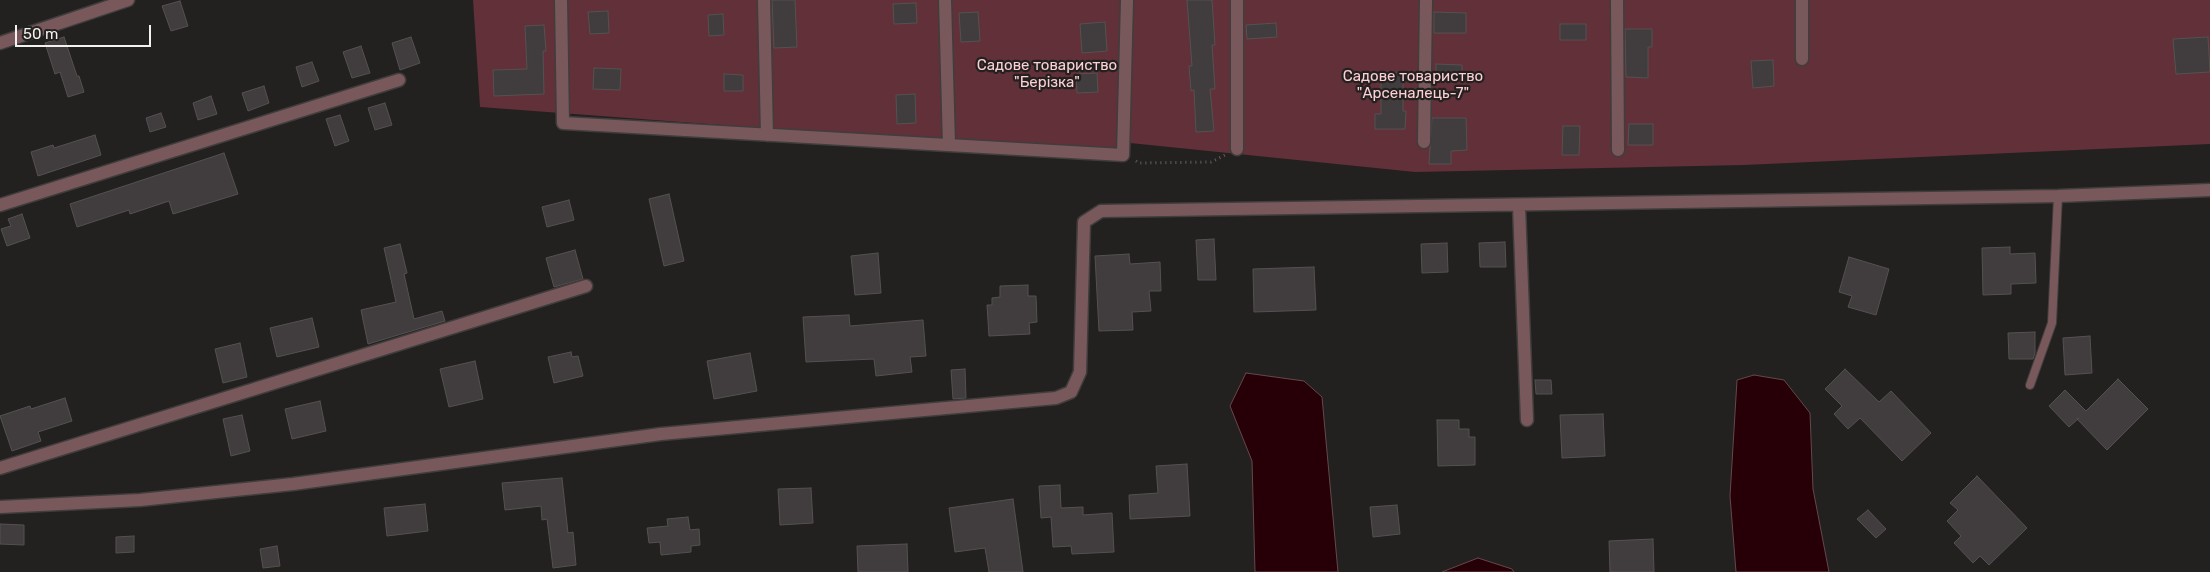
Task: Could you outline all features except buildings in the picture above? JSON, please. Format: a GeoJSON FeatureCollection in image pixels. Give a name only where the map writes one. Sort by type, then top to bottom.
{"type":"FeatureCollection","features":[{"type":"Feature","properties":{"kind":"street"},"geometry":{"type":"LineString","coordinates":[[0,43],[128,0]]}},
{"type":"Feature","properties":{"kind":"street"},"geometry":{"type":"LineString","coordinates":[[561,0],[563,123],[1123,155],[1127,0]]}},
{"type":"Feature","properties":{"kind":"street"},"geometry":{"type":"LineString","coordinates":[[764,0],[767,135]]}},
{"type":"Feature","properties":{"kind":"street"},"geometry":{"type":"LineString","coordinates":[[946,0],[949,145]]}},
{"type":"Feature","properties":{"kind":"street"},"geometry":{"type":"LineString","coordinates":[[1237,0],[1237,149]]}},
{"type":"Feature","properties":{"kind":"street"},"geometry":{"type":"LineString","coordinates":[[1424,142],[1426,0]]}},
{"type":"Feature","properties":{"kind":"street"},"geometry":{"type":"LineString","coordinates":[[1617,0],[1618,150]]}},
{"type":"Feature","properties":{"kind":"street"},"geometry":{"type":"LineString","coordinates":[[1802,0],[1802,59]]}},
{"type":"Feature","properties":{"kind":"street"},"geometry":{"type":"LineString","coordinates":[[0,205],[399,80]]}},
{"type":"Feature","properties":{"kind":"street"},"geometry":{"type":"LineString","coordinates":[[0,507],[140,500],[293,484],[661,434],[1056,398],[1071,392],[1080,372],[1084,222],[1101,211],[1519,206],[2058,196],[2210,190]]}},
{"type":"Feature","properties":{"kind":"street"},"geometry":{"type":"LineString","coordinates":[[1519,206],[1527,420]]}},
{"type":"Feature","properties":{"kind":"street"},"geometry":{"type":"LineString","coordinates":[[0,468],[586,286]]}},
{"type":"Feature","properties":{"kind":"lane"},"geometry":{"type":"LineString","coordinates":[[2030,385],[2052,322],[2058,196]]}},
{"type":"Feature","properties":{"kind":"path"},"geometry":{"type":"LineString","coordinates":[[1123,155],[1140,163],[1211,162],[1237,149]]}},
{"type":"Feature","properties":{"kind":"green space","name":"Садове товариство \"Берізка\""},"geometry":{"type":"Polygon","coordinates":[[[473,0],[1122,0],[1123,155],[480,107],[473,0]]]}},
{"type":"Feature","properties":{"kind":"green space","name":"Садове товариство \"Арсеналець-7\""},"geometry":{"type":"Polygon","coordinates":[[[1132,0],[2210,0],[2210,144],[1744,165],[1415,172],[1130,143],[1132,0]]]}},
{"type":"Feature","properties":{"kind":"shaded area"},"geometry":{"type":"Polygon","coordinates":[[[1246,373],[1304,381],[1322,397],[1338,572],[1255,572],[1252,461],[1230,406],[1246,373]]]}},
{"type":"Feature","properties":{"kind":"shaded area"},"geometry":{"type":"Polygon","coordinates":[[[1754,375],[1784,380],[1810,413],[1813,489],[1829,572],[1736,572],[1730,496],[1737,380],[1754,375]]]}},
{"type":"Feature","properties":{"kind":"shaded area"},"geometry":{"type":"Polygon","coordinates":[[[1478,558],[1512,569],[1514,572],[1442,572],[1478,558]]]}}]}
